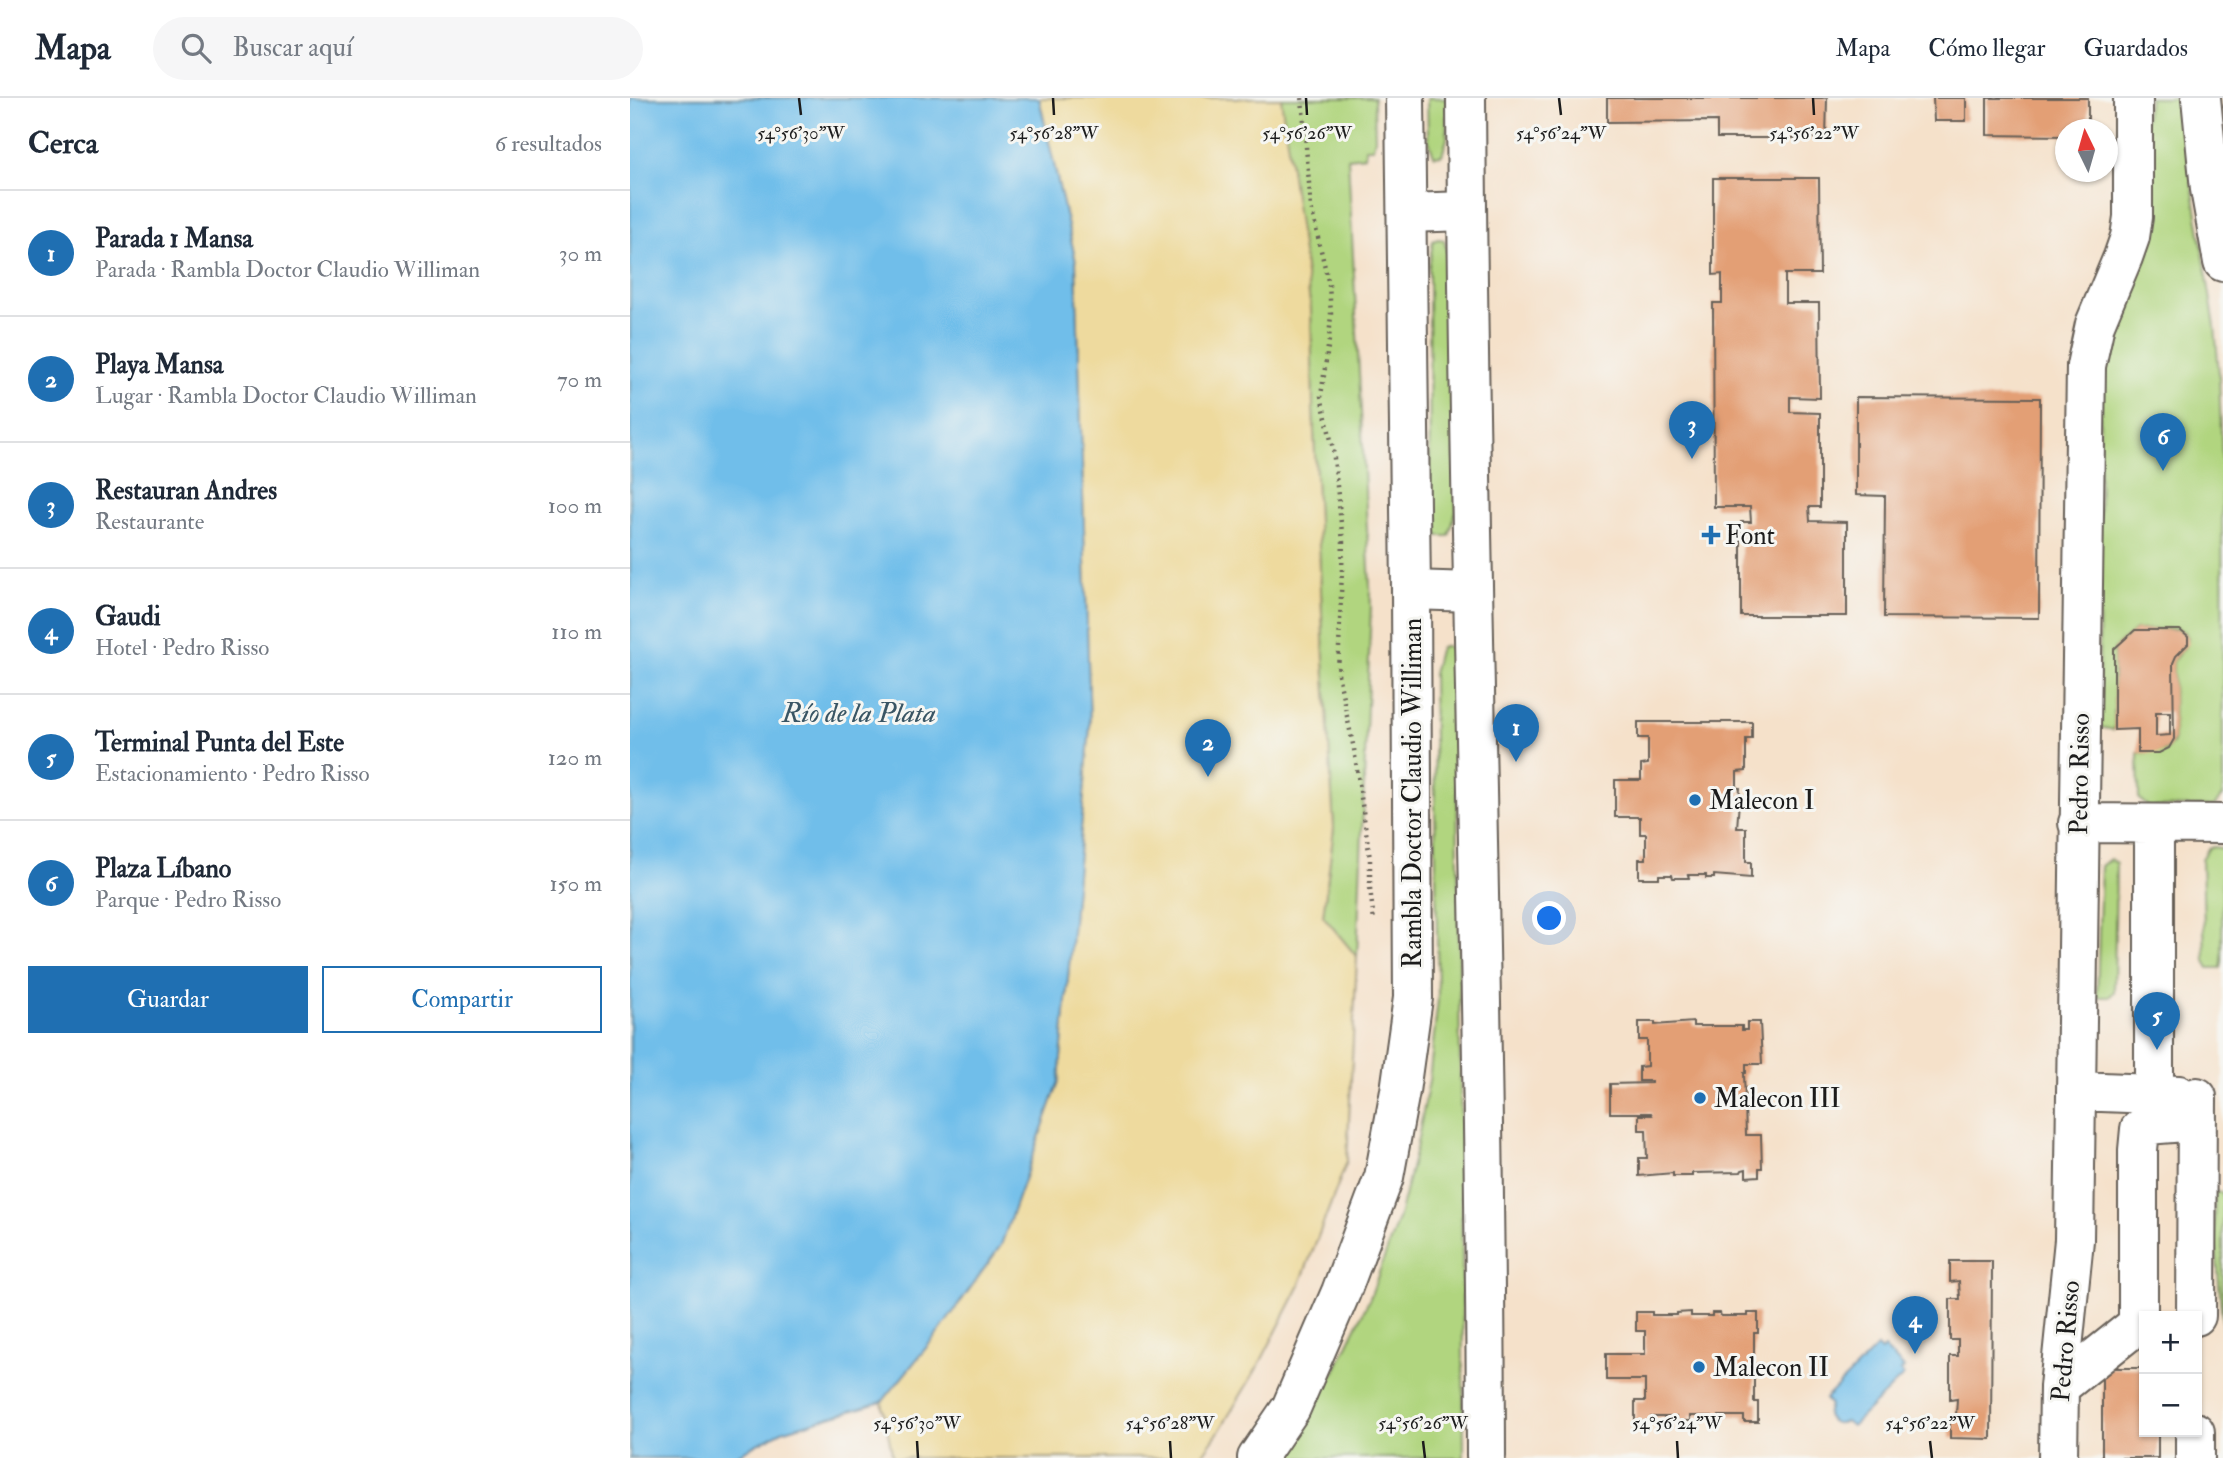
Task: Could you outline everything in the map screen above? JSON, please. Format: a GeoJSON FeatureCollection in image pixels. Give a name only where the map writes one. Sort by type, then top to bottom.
{"type":"FeatureCollection","features":[{"type":"Feature","properties":{"kind":"main road","name":"Rambla Doctor Claudio Williman"},"geometry":{"type":"LineString","coordinates":[[1257,1458],[1291,1408],[1341,1292],[1384,1177],[1413,998],[1405,98]]}},
{"type":"Feature","properties":{"kind":"main road"},"geometry":{"type":"LineString","coordinates":[[1466,98],[1485,1223],[1486,1457]]}},
{"type":"Feature","properties":{"kind":"main road","name":"Pedro Risso"},"geometry":{"type":"LineString","coordinates":[[2059,1458],[2059,1387],[2074,1240],[2086,366],[2095,324],[2130,237],[2133,217],[2133,98]]}},
{"type":"Feature","properties":{"kind":"main road"},"geometry":{"type":"LineString","coordinates":[[2201,98],[2210,189],[2223,262]]}},
{"type":"Feature","properties":{"kind":"main road"},"geometry":{"type":"LineString","coordinates":[[1406,213],[1466,211]]}},
{"type":"Feature","properties":{"kind":"main road"},"geometry":{"type":"LineString","coordinates":[[1411,590],[1473,592]]}},
{"type":"Feature","properties":{"kind":"main road"},"geometry":{"type":"LineString","coordinates":[[2078,823],[2223,824]]}},
{"type":"Feature","properties":{"kind":"main road"},"geometry":{"type":"LineString","coordinates":[[2154,824],[2154,1095]]}},
{"type":"Feature","properties":{"kind":"main road"},"geometry":{"type":"LineString","coordinates":[[2076,1091],[2154,1095],[2206,1104]]}},
{"type":"Feature","properties":{"kind":"main road"},"geometry":{"type":"LineString","coordinates":[[2059,1387],[2133,1328],[2137,1321],[2140,1129],[2206,1104]]}},
{"type":"Feature","properties":{"kind":"main road"},"geometry":{"type":"LineString","coordinates":[[2196,1311],[2206,1104]]}},
{"type":"Feature","properties":{"kind":"main road"},"geometry":{"type":"LineString","coordinates":[[2195,1437],[2195,1458]]}},
{"type":"Feature","properties":{"kind":"path"},"geometry":{"type":"LineString","coordinates":[[1302,98],[1311,207],[1331,298],[1329,340],[1321,396],[1333,449],[1343,542],[1338,674],[1364,817],[1374,923]]}},
{"type":"Feature","properties":{"kind":"green space"},"geometry":{"type":"Polygon","coordinates":[[[1279,98],[1374,98],[1373,148],[1366,148],[1365,156],[1348,158],[1371,606],[1357,957],[1323,916],[1334,828],[1324,660],[1311,310],[1279,98]]]}},
{"type":"Feature","properties":{"kind":"green space"},"geometry":{"type":"Polygon","coordinates":[[[1427,98],[1446,98],[1447,139],[1442,155],[1434,156],[1428,138],[1427,98]]]}},
{"type":"Feature","properties":{"kind":"green space"},"geometry":{"type":"Polygon","coordinates":[[[2149,98],[2178,98],[2215,326],[2222,463],[2223,788],[2222,796],[2214,806],[2149,807],[2139,799],[2138,753],[2165,751],[2174,739],[2173,663],[2187,641],[2188,637],[2183,631],[2135,630],[2114,649],[2114,730],[2099,727],[2100,366],[2149,98]]]}},
{"type":"Feature","properties":{"kind":"green space"},"geometry":{"type":"Polygon","coordinates":[[[1444,240],[1450,264],[1456,511],[1449,536],[1438,536],[1430,510],[1429,267],[1433,241],[1444,240]]]}},
{"type":"Feature","properties":{"kind":"green space"},"geometry":{"type":"Polygon","coordinates":[[[1443,646],[1451,649],[1456,674],[1464,1458],[1284,1458],[1334,1373],[1370,1298],[1399,1216],[1416,1149],[1429,1081],[1438,999],[1433,674],[1439,650],[1443,646]]]}},
{"type":"Feature","properties":{"kind":"green space"},"geometry":{"type":"Polygon","coordinates":[[[2213,847],[2223,851],[2221,968],[2209,968],[2205,961],[2202,859],[2208,849],[2213,847]]]}},
{"type":"Feature","properties":{"kind":"green space"},"geometry":{"type":"Polygon","coordinates":[[[2110,859],[2116,863],[2114,992],[2109,997],[2097,997],[2101,866],[2110,859]]]}},
{"type":"Feature","properties":{"kind":"green space"},"geometry":{"type":"Polygon","coordinates":[[[2215,1192],[2223,1193],[2223,1333],[2214,1221],[2215,1192]]]}},
{"type":"Feature","properties":{"kind":"sand"},"geometry":{"type":"Polygon","coordinates":[[[1039,98],[1281,98],[1311,310],[1324,660],[1334,828],[1323,916],[1357,957],[1347,1161],[1298,1289],[1260,1363],[1200,1458],[893,1458],[882,1402],[939,1332],[1001,1245],[1059,1081],[1090,726],[1076,262],[1039,98]]]}},
{"type":"Feature","properties":{"kind":"water","name":"Río de la Plata"},"geometry":{"type":"Polygon","coordinates":[[[630,98],[1039,98],[1076,262],[1090,726],[1059,1081],[1001,1245],[939,1332],[882,1402],[782,1431],[731,1458],[630,1458],[630,98]]]}},
{"type":"Feature","properties":{"kind":"water"},"geometry":{"type":"Polygon","coordinates":[[[1877,1347],[1881,1351],[1884,1348],[1904,1368],[1900,1371],[1904,1375],[1852,1426],[1846,1421],[1832,1422],[1827,1415],[1830,1405],[1825,1399],[1877,1347]]]}},
{"type":"Feature","properties":{"kind":"building"},"geometry":{"type":"Polygon","coordinates":[[[1607,98],[1827,98],[1826,138],[1717,138],[1717,121],[1607,122],[1607,98]]]}},
{"type":"Feature","properties":{"kind":"building"},"geometry":{"type":"Polygon","coordinates":[[[1933,98],[1966,98],[1966,121],[1934,121],[1933,98]]]}},
{"type":"Feature","properties":{"kind":"building"},"geometry":{"type":"Polygon","coordinates":[[[1987,98],[2088,98],[2088,119],[2055,119],[2055,136],[1987,135],[1987,98]]]}},
{"type":"Feature","properties":{"kind":"building"},"geometry":{"type":"Polygon","coordinates":[[[1713,178],[1819,178],[1820,274],[1785,274],[1785,303],[1819,303],[1820,398],[1790,397],[1790,412],[1820,413],[1820,507],[1809,507],[1810,521],[1847,522],[1847,616],[1741,616],[1741,522],[1751,522],[1750,507],[1714,507],[1713,303],[1722,303],[1722,274],[1713,275],[1713,178]]]}},
{"type":"Feature","properties":{"kind":"building"},"geometry":{"type":"Polygon","coordinates":[[[1856,397],[2040,398],[2039,618],[1884,617],[1885,496],[1856,495],[1856,397]]]}},
{"type":"Feature","properties":{"kind":"building"},"geometry":{"type":"Polygon","coordinates":[[[2135,630],[2180,630],[2188,637],[2188,644],[2173,663],[2174,739],[2169,748],[2159,753],[2138,753],[2138,729],[2114,730],[2114,649],[2135,630]],[[2156,712],[2156,736],[2170,735],[2170,712],[2156,712]]]}},
{"type":"Feature","properties":{"kind":"building","name":"Malecon I"},"geometry":{"type":"Polygon","coordinates":[[[1638,722],[1752,722],[1752,739],[1746,739],[1746,771],[1737,772],[1737,788],[1740,788],[1737,828],[1746,828],[1746,862],[1751,862],[1751,878],[1714,875],[1714,878],[1706,878],[1706,875],[1688,875],[1689,878],[1673,878],[1672,875],[1659,875],[1659,878],[1639,878],[1639,859],[1646,859],[1646,834],[1640,834],[1640,817],[1615,817],[1615,780],[1641,780],[1641,765],[1648,764],[1648,738],[1638,738],[1638,722]]]}},
{"type":"Feature","properties":{"kind":"building","name":"Malecon III"},"geometry":{"type":"Polygon","coordinates":[[[1639,1022],[1655,1022],[1655,1025],[1693,1022],[1693,1026],[1742,1026],[1742,1030],[1747,1030],[1747,1022],[1760,1022],[1762,1064],[1746,1064],[1744,1073],[1746,1135],[1761,1135],[1762,1168],[1759,1168],[1759,1176],[1746,1177],[1746,1169],[1741,1172],[1692,1173],[1692,1176],[1673,1176],[1673,1173],[1639,1176],[1639,1158],[1647,1158],[1646,1130],[1639,1130],[1639,1115],[1652,1115],[1610,1113],[1610,1084],[1651,1083],[1639,1081],[1639,1067],[1647,1066],[1647,1040],[1639,1040],[1639,1022]]]}},
{"type":"Feature","properties":{"kind":"building"},"geometry":{"type":"Polygon","coordinates":[[[1950,1261],[1992,1261],[1991,1439],[1950,1438],[1950,1416],[1956,1416],[1957,1399],[1950,1400],[1950,1356],[1958,1356],[1958,1340],[1950,1340],[1950,1299],[1960,1299],[1959,1281],[1950,1282],[1950,1261]]]}},
{"type":"Feature","properties":{"kind":"building","name":"Malecon II"},"geometry":{"type":"Polygon","coordinates":[[[1636,1312],[1677,1315],[1691,1312],[1691,1316],[1712,1316],[1712,1313],[1720,1313],[1721,1316],[1748,1316],[1748,1313],[1758,1313],[1758,1333],[1754,1333],[1754,1402],[1758,1402],[1758,1422],[1744,1422],[1744,1416],[1719,1416],[1719,1420],[1712,1420],[1712,1416],[1690,1416],[1690,1421],[1676,1421],[1676,1417],[1651,1417],[1651,1421],[1635,1422],[1635,1401],[1645,1401],[1645,1380],[1606,1380],[1606,1354],[1645,1354],[1645,1331],[1636,1331],[1636,1312]]]}},
{"type":"Feature","properties":{"kind":"building"},"geometry":{"type":"Polygon","coordinates":[[[2107,1368],[2139,1368],[2139,1437],[2158,1437],[2158,1458],[2102,1458],[2102,1373],[2107,1368]]]}},
{"type":"Feature","properties":{"kind":"place","name":"Restauran Andres"},"geometry":{"type":"Point","coordinates":[1692,459]}},
{"type":"Feature","properties":{"kind":"place","name":"Plaza Líbano"},"geometry":{"type":"Point","coordinates":[2163,471]}},
{"type":"Feature","properties":{"kind":"place","name":"Font"},"geometry":{"type":"Point","coordinates":[1711,535]}},
{"type":"Feature","properties":{"kind":"place","name":"Parada 1 Mansa"},"geometry":{"type":"Point","coordinates":[1516,762]}},
{"type":"Feature","properties":{"kind":"place","name":"Playa Mansa"},"geometry":{"type":"Point","coordinates":[1208,777]}},
{"type":"Feature","properties":{"kind":"place","name":"Malecon I"},"geometry":{"type":"Point","coordinates":[1695,800]}},
{"type":"Feature","properties":{"kind":"place","name":"Terminal Punta del Este"},"geometry":{"type":"Point","coordinates":[2157,1050]}},
{"type":"Feature","properties":{"kind":"place","name":"Malecon III"},"geometry":{"type":"Point","coordinates":[1700,1098]}},
{"type":"Feature","properties":{"kind":"place","name":"Gaudi"},"geometry":{"type":"Point","coordinates":[1915,1354]}},
{"type":"Feature","properties":{"kind":"place","name":"Malecon II"},"geometry":{"type":"Point","coordinates":[1699,1367]}}]}
